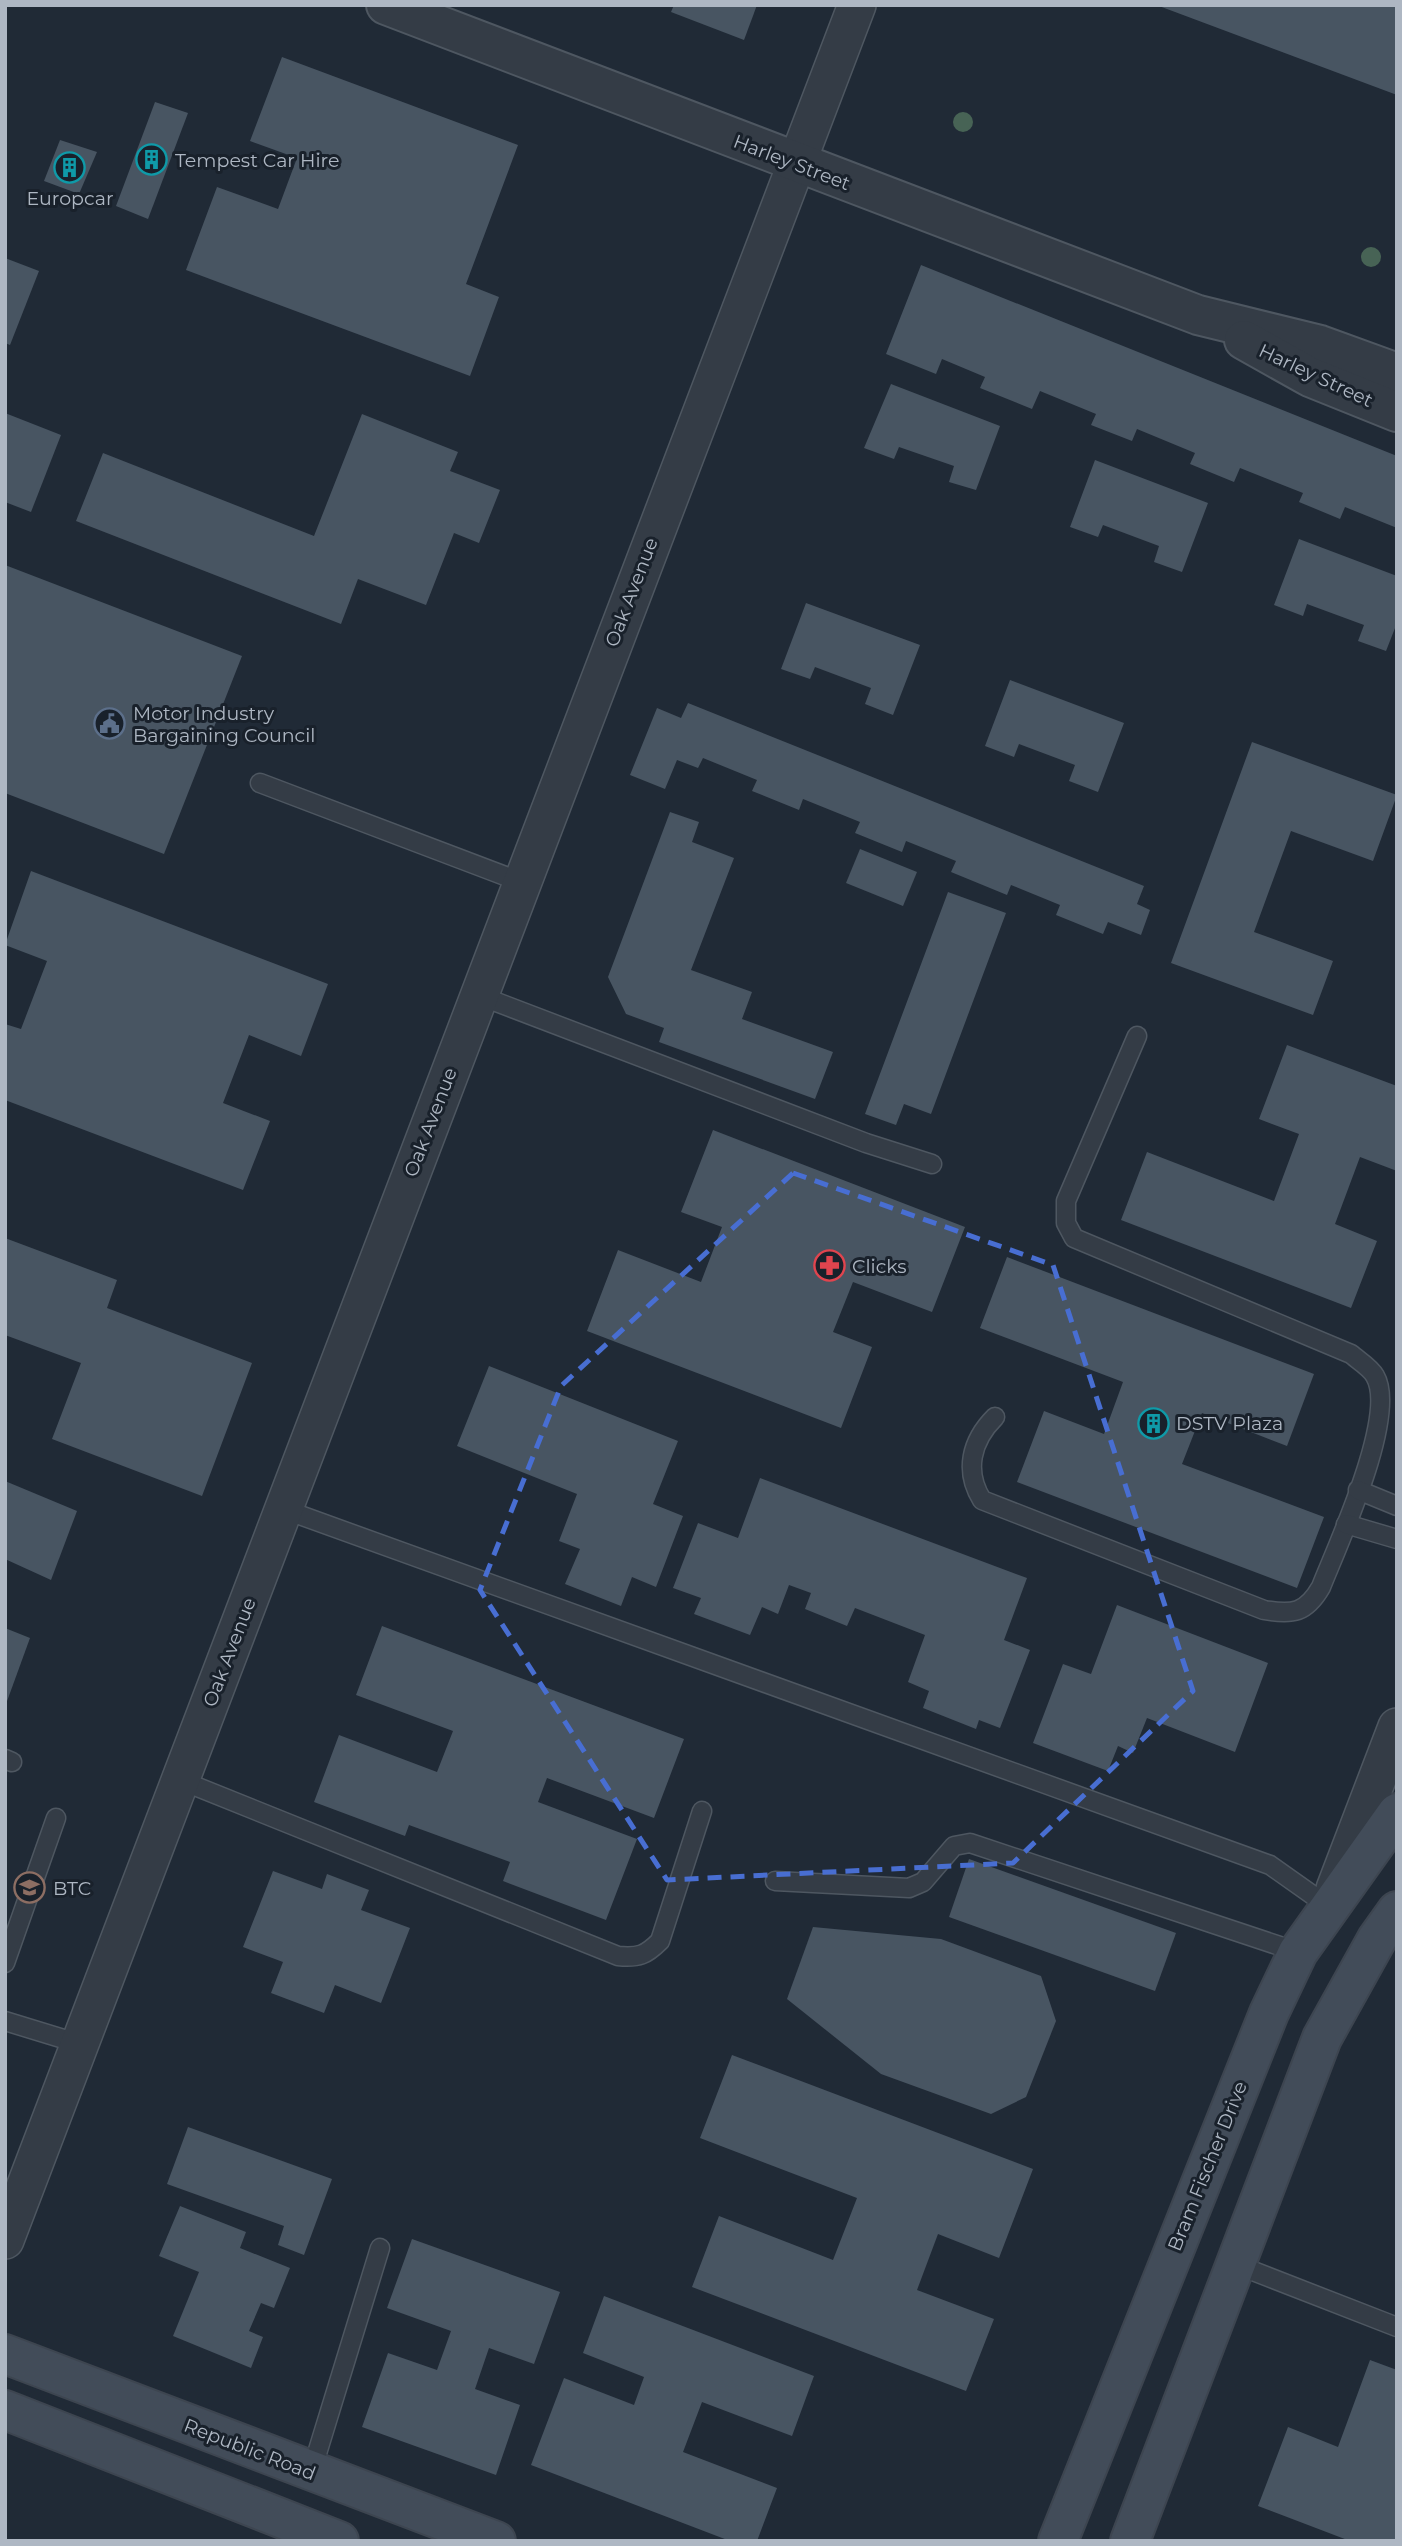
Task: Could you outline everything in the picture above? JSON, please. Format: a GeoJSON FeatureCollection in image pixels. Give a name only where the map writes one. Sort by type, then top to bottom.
{"type":"FeatureCollection","features":[{"type":"Feature","properties":{"kind":"main road","name":"Bram Fischer Drive"},"geometry":{"type":"LineString","coordinates":[[1058,2541],[1269,2012],[1297,1952],[1397,1813]]}},
{"type":"Feature","properties":{"kind":"main road"},"geometry":{"type":"LineString","coordinates":[[1130,2541],[1322,2038],[1377,1939],[1397,1911]]}},
{"type":"Feature","properties":{"kind":"main road","name":"Republic Road"},"geometry":{"type":"LineString","coordinates":[[5,2354],[311,2473],[496,2541]]}},
{"type":"Feature","properties":{"kind":"main road"},"geometry":{"type":"LineString","coordinates":[[5,2410],[340,2541]]}},
{"type":"Feature","properties":{"kind":"street","name":"Harley Street"},"geometry":{"type":"LineString","coordinates":[[386,5],[795,164],[1198,316],[1320,345],[1397,373]]}},
{"type":"Feature","properties":{"kind":"street","name":"Oak Avenue"},"geometry":{"type":"LineString","coordinates":[[5,2240],[857,5]]}},
{"type":"Feature","properties":{"kind":"street","name":"Harley Street"},"geometry":{"type":"LineString","coordinates":[[1198,316],[1310,377],[1397,412]]}},
{"type":"Feature","properties":{"kind":"street"},"geometry":{"type":"LineString","coordinates":[[1328,1906],[1397,1727]]}},
{"type":"Feature","properties":{"kind":"lane"},"geometry":{"type":"LineString","coordinates":[[260,783],[522,882]]}},
{"type":"Feature","properties":{"kind":"lane"},"geometry":{"type":"LineString","coordinates":[[478,995],[866,1143],[932,1164]]}},
{"type":"Feature","properties":{"kind":"lane"},"geometry":{"type":"LineString","coordinates":[[995,1417],[982,1430],[970,1468],[975,1488],[982,1500],[1264,1610],[1296,1612],[1312,1602],[1346,1524],[1379,1430],[1381,1397],[1375,1375],[1351,1354],[1074,1238],[1066,1223],[1066,1201],[1137,1036]]}},
{"type":"Feature","properties":{"kind":"lane"},"geometry":{"type":"LineString","coordinates":[[1358,1490],[1397,1506]]}},
{"type":"Feature","properties":{"kind":"lane"},"geometry":{"type":"LineString","coordinates":[[283,1508],[1269,1865],[1328,1906]]}},
{"type":"Feature","properties":{"kind":"lane"},"geometry":{"type":"LineString","coordinates":[[1346,1524],[1397,1539]]}},
{"type":"Feature","properties":{"kind":"lane"},"geometry":{"type":"LineString","coordinates":[[180,1780],[618,1956],[635,1958],[645,1955],[660,1941],[702,1811]]}},
{"type":"Feature","properties":{"kind":"lane"},"geometry":{"type":"LineString","coordinates":[[5,1963],[56,1818]]}},
{"type":"Feature","properties":{"kind":"lane"},"geometry":{"type":"LineString","coordinates":[[775,1881],[909,1888],[923,1882],[954,1846],[970,1843],[1297,1952]]}},
{"type":"Feature","properties":{"kind":"lane"},"geometry":{"type":"LineString","coordinates":[[5,2021],[80,2044]]}},
{"type":"Feature","properties":{"kind":"lane"},"geometry":{"type":"LineString","coordinates":[[311,2473],[380,2248]]}},
{"type":"Feature","properties":{"kind":"lane"},"geometry":{"type":"LineString","coordinates":[[1235,2264],[1397,2327]]}},
{"type":"Feature","properties":{"kind":"highlighted area"},"geometry":{"type":"Polygon","coordinates":[[[793,1173],[1053,1265],[1193,1691],[1013,1863],[667,1880],[480,1590],[561,1386],[793,1173]]]}},
{"type":"Feature","properties":{"kind":"building"},"geometry":{"type":"Polygon","coordinates":[[[674,5],[757,5],[744,40],[671,12],[674,5]]]}},
{"type":"Feature","properties":{"kind":"building"},"geometry":{"type":"Polygon","coordinates":[[[1397,5],[1397,95],[1159,6],[1397,5]]]}},
{"type":"Feature","properties":{"kind":"building"},"geometry":{"type":"Polygon","coordinates":[[[282,57],[518,145],[466,284],[499,297],[470,376],[186,270],[217,187],[278,209],[297,158],[250,141],[282,57]]]}},
{"type":"Feature","properties":{"kind":"building","name":"Tempest Car Hire"},"geometry":{"type":"Polygon","coordinates":[[[155,102],[188,113],[148,219],[116,206],[155,102]]]}},
{"type":"Feature","properties":{"kind":"building","name":"Europcar"},"geometry":{"type":"Polygon","coordinates":[[[60,140],[97,152],[79,194],[44,181],[60,140]]]}},
{"type":"Feature","properties":{"kind":"building"},"geometry":{"type":"Polygon","coordinates":[[[5,258],[39,271],[10,345],[5,343],[5,258]]]}},
{"type":"Feature","properties":{"kind":"building"},"geometry":{"type":"Polygon","coordinates":[[[921,265],[1397,456],[1397,528],[1345,507],[1340,519],[1299,502],[1303,493],[1240,468],[1234,482],[1190,464],[1195,453],[1137,429],[1132,441],[1091,425],[1096,414],[1040,391],[1032,409],[980,388],[985,377],[942,359],[936,374],[886,354],[921,265]]]}},
{"type":"Feature","properties":{"kind":"building"},"geometry":{"type":"Polygon","coordinates":[[[891,384],[1000,426],[976,490],[949,482],[954,466],[899,447],[894,459],[864,448],[891,384]]]}},
{"type":"Feature","properties":{"kind":"building"},"geometry":{"type":"Polygon","coordinates":[[[5,413],[61,435],[31,512],[5,502],[5,413]]]}},
{"type":"Feature","properties":{"kind":"building"},"geometry":{"type":"Polygon","coordinates":[[[362,414],[458,452],[450,471],[500,490],[479,543],[454,533],[426,605],[358,579],[341,624],[76,521],[103,453],[314,536],[362,414]]]}},
{"type":"Feature","properties":{"kind":"building"},"geometry":{"type":"Polygon","coordinates":[[[1095,460],[1208,503],[1182,572],[1154,562],[1159,546],[1103,525],[1098,537],[1070,527],[1095,460]]]}},
{"type":"Feature","properties":{"kind":"building"},"geometry":{"type":"Polygon","coordinates":[[[1299,539],[1397,576],[1397,623],[1386,651],[1358,641],[1364,625],[1307,604],[1303,616],[1274,605],[1299,539]]]}},
{"type":"Feature","properties":{"kind":"building","name":"Motor Industry Bargaining Council"},"geometry":{"type":"Polygon","coordinates":[[[5,565],[242,656],[164,854],[5,793],[5,565]]]}},
{"type":"Feature","properties":{"kind":"building"},"geometry":{"type":"Polygon","coordinates":[[[806,603],[920,645],[893,715],[865,704],[871,688],[815,667],[810,679],[781,669],[806,603]]]}},
{"type":"Feature","properties":{"kind":"building"},"geometry":{"type":"Polygon","coordinates":[[[1010,680],[1124,723],[1098,792],[1069,781],[1075,765],[1019,744],[1014,757],[985,746],[1010,680]]]}},
{"type":"Feature","properties":{"kind":"building"},"geometry":{"type":"Polygon","coordinates":[[[688,703],[1144,886],[1137,904],[1150,910],[1141,935],[1108,922],[1103,934],[1056,915],[1060,905],[1011,885],[1007,895],[951,872],[956,861],[906,841],[902,852],[855,833],[860,822],[803,799],[799,810],[752,791],[757,780],[703,758],[698,768],[677,760],[665,789],[630,775],[657,708],[681,718],[688,703]]]}},
{"type":"Feature","properties":{"kind":"building"},"geometry":{"type":"Polygon","coordinates":[[[1252,742],[1397,795],[1373,861],[1291,831],[1254,932],[1333,961],[1313,1015],[1171,963],[1252,742]]]}},
{"type":"Feature","properties":{"kind":"building"},"geometry":{"type":"Polygon","coordinates":[[[670,812],[699,822],[692,842],[734,858],[691,970],[752,992],[742,1019],[833,1052],[815,1099],[659,1042],[664,1028],[626,1014],[608,977],[670,812]]]}},
{"type":"Feature","properties":{"kind":"building"},"geometry":{"type":"Polygon","coordinates":[[[860,849],[917,872],[903,906],[846,883],[860,849]]]}},
{"type":"Feature","properties":{"kind":"building"},"geometry":{"type":"Polygon","coordinates":[[[31,871],[328,984],[301,1056],[249,1035],[223,1103],[270,1121],[243,1190],[5,1100],[5,1024],[21,1029],[47,961],[5,945],[31,871]]]}},
{"type":"Feature","properties":{"kind":"building"},"geometry":{"type":"Polygon","coordinates":[[[948,892],[1006,913],[931,1114],[904,1104],[896,1125],[865,1114],[948,892]]]}},
{"type":"Feature","properties":{"kind":"building"},"geometry":{"type":"Polygon","coordinates":[[[1287,1045],[1397,1086],[1397,1171],[1360,1157],[1335,1224],[1377,1241],[1351,1308],[1121,1220],[1147,1152],[1274,1201],[1299,1134],[1259,1119],[1287,1045]]]}},
{"type":"Feature","properties":{"kind":"building","name":"Clicks"},"geometry":{"type":"Polygon","coordinates":[[[713,1130],[965,1227],[932,1312],[853,1282],[833,1332],[872,1347],[841,1428],[587,1331],[618,1250],[701,1282],[722,1227],[681,1212],[713,1130]]]}},
{"type":"Feature","properties":{"kind":"building"},"geometry":{"type":"Polygon","coordinates":[[[5,1238],[117,1280],[107,1308],[252,1363],[202,1496],[52,1439],[81,1363],[5,1335],[5,1238]]]}},
{"type":"Feature","properties":{"kind":"building","name":"DSTV Plaza"},"geometry":{"type":"Polygon","coordinates":[[[1007,1257],[1314,1374],[1287,1446],[1202,1413],[1182,1464],[1324,1517],[1297,1588],[1017,1482],[1044,1411],[1104,1434],[1123,1382],[980,1328],[1007,1257]]]}},
{"type":"Feature","properties":{"kind":"building"},"geometry":{"type":"Polygon","coordinates":[[[489,1366],[678,1441],[653,1504],[683,1516],[656,1587],[632,1577],[621,1606],[565,1584],[580,1549],[559,1541],[577,1494],[457,1446],[489,1366]]]}},
{"type":"Feature","properties":{"kind":"building"},"geometry":{"type":"Polygon","coordinates":[[[760,1478],[1027,1578],[1004,1640],[1030,1650],[1000,1728],[979,1720],[976,1729],[923,1708],[929,1691],[908,1682],[925,1635],[855,1608],[847,1626],[805,1609],[811,1593],[789,1585],[778,1614],[762,1607],[750,1635],[694,1614],[701,1598],[673,1588],[698,1523],[738,1538],[760,1478]]]}},
{"type":"Feature","properties":{"kind":"building"},"geometry":{"type":"Polygon","coordinates":[[[5,1481],[77,1511],[51,1580],[5,1559],[5,1481]]]}},
{"type":"Feature","properties":{"kind":"building"},"geometry":{"type":"Polygon","coordinates":[[[1117,1605],[1268,1663],[1235,1752],[1147,1718],[1133,1753],[1118,1746],[1108,1771],[1033,1743],[1063,1664],[1091,1674],[1117,1605]]]}},
{"type":"Feature","properties":{"kind":"building"},"geometry":{"type":"Polygon","coordinates":[[[382,1626],[684,1739],[654,1818],[547,1778],[538,1802],[637,1839],[606,1920],[503,1881],[510,1862],[409,1825],[405,1836],[314,1802],[339,1735],[437,1772],[453,1731],[356,1695],[382,1626]]]}},
{"type":"Feature","properties":{"kind":"building"},"geometry":{"type":"Polygon","coordinates":[[[5,1628],[30,1638],[6,1704],[5,1703],[5,1628]]]}},
{"type":"Feature","properties":{"kind":"building"},"geometry":{"type":"Polygon","coordinates":[[[969,1859],[1176,1933],[1155,1991],[949,1917],[969,1859]]]}},
{"type":"Feature","properties":{"kind":"building"},"geometry":{"type":"Polygon","coordinates":[[[273,1871],[322,1889],[327,1874],[369,1890],[361,1910],[410,1928],[381,2003],[335,1985],[324,2013],[271,1993],[283,1962],[243,1947],[273,1871]]]}},
{"type":"Feature","properties":{"kind":"building"},"geometry":{"type":"Polygon","coordinates":[[[813,1927],[941,1939],[1041,1976],[1056,2021],[1026,2097],[991,2114],[881,2074],[787,1999],[813,1927]]]}},
{"type":"Feature","properties":{"kind":"building"},"geometry":{"type":"Polygon","coordinates":[[[732,2055],[1033,2169],[999,2258],[938,2234],[917,2290],[994,2319],[966,2391],[692,2287],[719,2216],[833,2260],[857,2198],[700,2138],[732,2055]]]}},
{"type":"Feature","properties":{"kind":"building"},"geometry":{"type":"Polygon","coordinates":[[[188,2127],[332,2179],[304,2255],[278,2245],[284,2226],[167,2184],[188,2127]]]}},
{"type":"Feature","properties":{"kind":"building"},"geometry":{"type":"Polygon","coordinates":[[[180,2206],[246,2232],[240,2248],[290,2268],[274,2308],[261,2303],[249,2331],[263,2337],[251,2368],[173,2336],[199,2272],[159,2256],[180,2206]]]}},
{"type":"Feature","properties":{"kind":"building"},"geometry":{"type":"Polygon","coordinates":[[[412,2239],[560,2292],[534,2364],[489,2348],[475,2389],[520,2405],[496,2475],[362,2427],[388,2353],[437,2370],[451,2331],[387,2308],[412,2239]]]}},
{"type":"Feature","properties":{"kind":"building"},"geometry":{"type":"Polygon","coordinates":[[[604,2296],[814,2376],[792,2436],[702,2402],[683,2452],[777,2488],[757,2541],[730,2541],[531,2465],[564,2378],[634,2405],[644,2377],[583,2353],[604,2296]]]}},
{"type":"Feature","properties":{"kind":"building"},"geometry":{"type":"Polygon","coordinates":[[[1370,2360],[1397,2370],[1397,2541],[1350,2541],[1258,2506],[1288,2427],[1338,2447],[1370,2360]]]}},
{"type":"Feature","properties":{"kind":"place","name":"Tempest Car Hire"},"geometry":{"type":"Point","coordinates":[152,160]}},
{"type":"Feature","properties":{"kind":"place","name":"Europcar"},"geometry":{"type":"Point","coordinates":[70,167]}},
{"type":"Feature","properties":{"kind":"place","name":"Motor Industry Bargaining Council"},"geometry":{"type":"Point","coordinates":[110,724]}},
{"type":"Feature","properties":{"kind":"place","name":"Clicks"},"geometry":{"type":"Point","coordinates":[829,1266]}},
{"type":"Feature","properties":{"kind":"place","name":"DSTV Plaza"},"geometry":{"type":"Point","coordinates":[1153,1423]}},
{"type":"Feature","properties":{"kind":"place","name":"BTC"},"geometry":{"type":"Point","coordinates":[30,1888]}}]}
